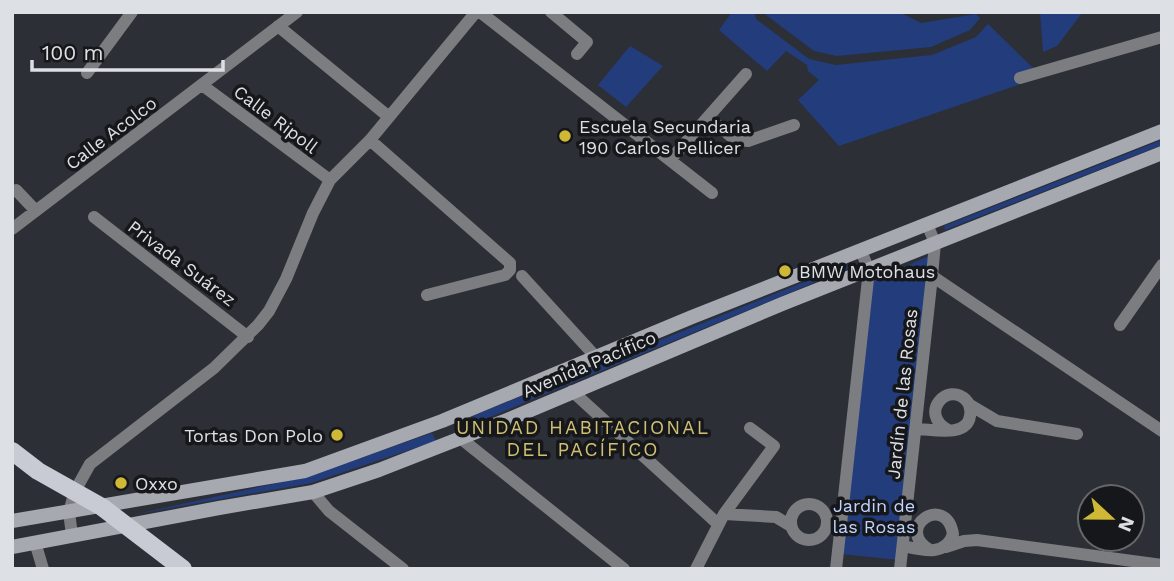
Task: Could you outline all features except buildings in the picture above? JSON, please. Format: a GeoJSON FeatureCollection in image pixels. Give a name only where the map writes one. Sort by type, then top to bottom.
{"type":"FeatureCollection","features":[{"type":"Feature","properties":{"kind":"main road"},"geometry":{"type":"LineString","coordinates":[[12,451],[38,471],[102,508],[183,569]]}},
{"type":"Feature","properties":{"kind":"street"},"geometry":{"type":"LineString","coordinates":[[87,73],[132,12]]}},
{"type":"Feature","properties":{"kind":"street","name":"Calle Acolco"},"geometry":{"type":"LineString","coordinates":[[12,229],[297,12]]}},
{"type":"Feature","properties":{"kind":"street"},"geometry":{"type":"LineString","coordinates":[[72,535],[69,512],[75,491],[90,464],[214,368],[248,337],[269,311],[280,290],[330,180],[370,140],[478,12],[712,193]]}},
{"type":"Feature","properties":{"kind":"street"},"geometry":{"type":"LineString","coordinates":[[551,12],[587,42],[577,54]]}},
{"type":"Feature","properties":{"kind":"street"},"geometry":{"type":"LineString","coordinates":[[278,26],[390,117]]}},
{"type":"Feature","properties":{"kind":"street"},"geometry":{"type":"LineString","coordinates":[[1020,78],[1162,37]]}},
{"type":"Feature","properties":{"kind":"street"},"geometry":{"type":"LineString","coordinates":[[670,160],[746,74]]}},
{"type":"Feature","properties":{"kind":"street","name":"Calle Ripoll"},"geometry":{"type":"LineString","coordinates":[[202,85],[330,180]]}},
{"type":"Feature","properties":{"kind":"street"},"geometry":{"type":"LineString","coordinates":[[708,117],[734,139],[748,141],[794,125]]}},
{"type":"Feature","properties":{"kind":"street","name":"Avenida Pacífico"},"geometry":{"type":"LineString","coordinates":[[12,521],[102,508],[305,471],[442,421],[595,356],[1162,131]]}},
{"type":"Feature","properties":{"kind":"street"},"geometry":{"type":"LineString","coordinates":[[370,140],[510,264],[510,270],[505,275],[427,295]]}},
{"type":"Feature","properties":{"kind":"street","name":"Avenida Pacífico"},"geometry":{"type":"LineString","coordinates":[[12,547],[313,492],[379,470],[1162,153]]}},
{"type":"Feature","properties":{"kind":"street"},"geometry":{"type":"LineString","coordinates":[[16,190],[36,211]]}},
{"type":"Feature","properties":{"kind":"street","name":"Privada Suárez"},"geometry":{"type":"LineString","coordinates":[[94,217],[248,337]]}},
{"type":"Feature","properties":{"kind":"street","name":"Jardín de las Rosas"},"geometry":{"type":"LineString","coordinates":[[900,569],[935,243],[928,224]]}},
{"type":"Feature","properties":{"kind":"street"},"geometry":{"type":"LineString","coordinates":[[835,569],[869,270],[861,251]]}},
{"type":"Feature","properties":{"kind":"street"},"geometry":{"type":"LineString","coordinates":[[1120,325],[1162,265]]}},
{"type":"Feature","properties":{"kind":"street"},"geometry":{"type":"LineString","coordinates":[[522,276],[595,356]]}},
{"type":"Feature","properties":{"kind":"street"},"geometry":{"type":"LineString","coordinates":[[932,276],[1162,431]]}},
{"type":"Feature","properties":{"kind":"street"},"geometry":{"type":"LineString","coordinates":[[572,391],[721,519],[776,517],[805,504],[814,504],[821,509],[827,523],[819,537]]}},
{"type":"Feature","properties":{"kind":"street"},"geometry":{"type":"LineString","coordinates":[[920,392],[959,395],[997,421]]}},
{"type":"Feature","properties":{"kind":"street"},"geometry":{"type":"LineString","coordinates":[[948,430],[940,425],[935,416],[936,406],[942,398],[951,394]]}},
{"type":"Feature","properties":{"kind":"street"},"geometry":{"type":"LineString","coordinates":[[964,427],[971,414],[970,405]]}},
{"type":"Feature","properties":{"kind":"street"},"geometry":{"type":"LineString","coordinates":[[442,421],[454,439],[624,569]]}},
{"type":"Feature","properties":{"kind":"street"},"geometry":{"type":"LineString","coordinates":[[916,429],[948,430],[997,421],[1077,434]]}},
{"type":"Feature","properties":{"kind":"street"},"geometry":{"type":"LineString","coordinates":[[696,569],[721,519],[774,446],[750,428]]}},
{"type":"Feature","properties":{"kind":"street"},"geometry":{"type":"LineString","coordinates":[[313,492],[329,511],[403,569]]}},
{"type":"Feature","properties":{"kind":"street"},"geometry":{"type":"LineString","coordinates":[[797,508],[792,516],[791,526],[795,534],[802,539],[839,539]]}},
{"type":"Feature","properties":{"kind":"street"},"geometry":{"type":"LineString","coordinates":[[821,509],[842,510]]}},
{"type":"Feature","properties":{"kind":"street"},"geometry":{"type":"LineString","coordinates":[[907,510],[947,519],[965,536],[976,540],[1162,565]]}},
{"type":"Feature","properties":{"kind":"street"},"geometry":{"type":"LineString","coordinates":[[930,550],[922,545],[917,536],[918,526],[924,518],[933,514]]}},
{"type":"Feature","properties":{"kind":"street"},"geometry":{"type":"LineString","coordinates":[[776,517],[791,526]]}},
{"type":"Feature","properties":{"kind":"street"},"geometry":{"type":"LineString","coordinates":[[946,547],[953,534],[952,526]]}},
{"type":"Feature","properties":{"kind":"street"},"geometry":{"type":"LineString","coordinates":[[902,546],[938,550],[976,540]]}},
{"type":"Feature","properties":{"kind":"street"},"geometry":{"type":"LineString","coordinates":[[35,542],[43,569]]}},
{"type":"Feature","properties":{"kind":"green space"},"geometry":{"type":"Polygon","coordinates":[[[732,12],[758,12],[756,19],[809,59],[836,65],[932,55],[976,37],[988,24],[1034,69],[1047,75],[839,146],[798,100],[819,80],[808,71],[807,65],[786,51],[767,71],[719,30],[732,12]]]}},
{"type":"Feature","properties":{"kind":"green space"},"geometry":{"type":"Polygon","coordinates":[[[762,12],[899,12],[921,23],[976,14],[980,18],[970,30],[931,47],[837,56],[814,51],[762,12]]]}},
{"type":"Feature","properties":{"kind":"green space"},"geometry":{"type":"Polygon","coordinates":[[[1040,12],[1082,13],[1057,46],[1043,52],[1040,12]]]}},
{"type":"Feature","properties":{"kind":"green space"},"geometry":{"type":"Polygon","coordinates":[[[630,46],[663,66],[626,107],[598,85],[630,46]]]}},
{"type":"Feature","properties":{"kind":"green space"},"geometry":{"type":"Polygon","coordinates":[[[1162,140],[1162,145],[945,230],[944,226],[1162,140]]]}},
{"type":"Feature","properties":{"kind":"green space","name":"Jardin de las Rosas"},"geometry":{"type":"Polygon","coordinates":[[[929,256],[899,560],[841,554],[870,282],[929,256]]]}},
{"type":"Feature","properties":{"kind":"green space"},"geometry":{"type":"Polygon","coordinates":[[[859,264],[454,432],[475,415],[844,266],[859,264]]]}},
{"type":"Feature","properties":{"kind":"green space"},"geometry":{"type":"Polygon","coordinates":[[[432,433],[436,441],[311,483],[132,515],[309,476],[432,433]]]}},
{"type":"Feature","properties":{"kind":"place","name":"Escuela Secundaria 190 Carlos Pellicer"},"geometry":{"type":"Point","coordinates":[565,136]}},
{"type":"Feature","properties":{"kind":"place","name":"BMW Motohaus"},"geometry":{"type":"Point","coordinates":[785,271]}},
{"type":"Feature","properties":{"kind":"place","name":"Tortas Don Polo"},"geometry":{"type":"Point","coordinates":[337,435]}},
{"type":"Feature","properties":{"kind":"place","name":"Oxxo"},"geometry":{"type":"Point","coordinates":[121,483]}},
{"type":"Feature","properties":{"kind":"district","name":"UNIDAD HABITACIONAL DEL PACÍFICO"},"geometry":{"type":"Point","coordinates":[583,438]}}]}
